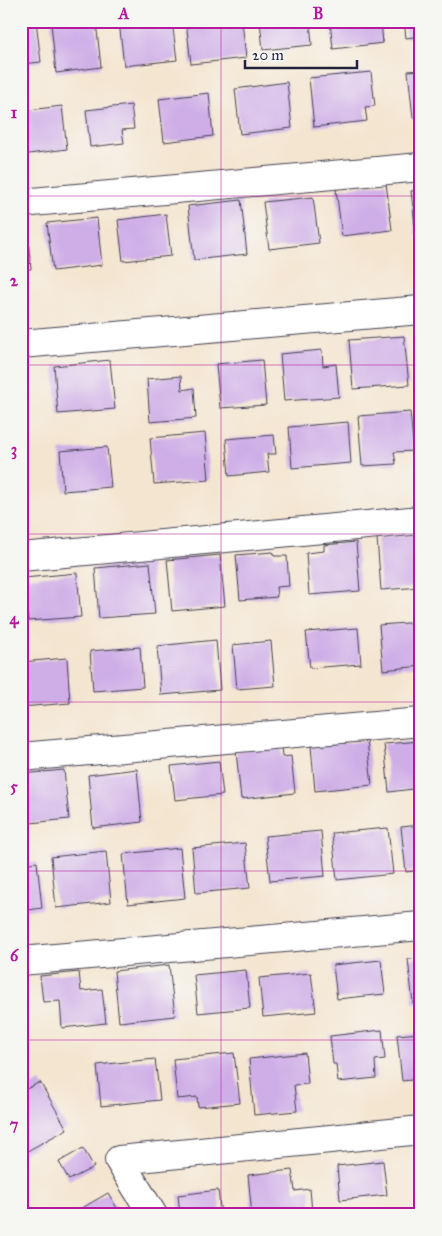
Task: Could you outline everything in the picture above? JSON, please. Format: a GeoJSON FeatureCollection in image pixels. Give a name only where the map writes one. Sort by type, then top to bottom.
{"type":"FeatureCollection","features":[{"type":"Feature","properties":{"kind":"street"},"geometry":{"type":"LineString","coordinates":[[21,203],[421,167]]}},
{"type":"Feature","properties":{"kind":"street"},"geometry":{"type":"LineString","coordinates":[[21,344],[421,310]]}},
{"type":"Feature","properties":{"kind":"street"},"geometry":{"type":"LineString","coordinates":[[21,557],[421,520]]}},
{"type":"Feature","properties":{"kind":"street"},"geometry":{"type":"LineString","coordinates":[[21,757],[421,722]]}},
{"type":"Feature","properties":{"kind":"street"},"geometry":{"type":"LineString","coordinates":[[21,961],[421,926]]}},
{"type":"Feature","properties":{"kind":"street"},"geometry":{"type":"LineString","coordinates":[[153,1215],[119,1160],[421,1130]]}},
{"type":"Feature","properties":{"kind":"building"},"geometry":{"type":"Polygon","coordinates":[[[21,21],[36,21],[41,62],[21,64],[21,21]]]}},
{"type":"Feature","properties":{"kind":"building"},"geometry":{"type":"Polygon","coordinates":[[[96,21],[101,67],[56,73],[51,23],[96,21]]]}},
{"type":"Feature","properties":{"kind":"building"},"geometry":{"type":"Polygon","coordinates":[[[119,21],[148,21],[148,23],[172,21],[177,60],[124,66],[119,21]]]}},
{"type":"Feature","properties":{"kind":"building"},"geometry":{"type":"Polygon","coordinates":[[[186,21],[242,21],[246,58],[191,64],[186,21]]]}},
{"type":"Feature","properties":{"kind":"building"},"geometry":{"type":"Polygon","coordinates":[[[260,21],[310,21],[312,45],[263,50],[260,21]]]}},
{"type":"Feature","properties":{"kind":"building"},"geometry":{"type":"Polygon","coordinates":[[[330,21],[381,21],[383,43],[333,49],[330,21]]]}},
{"type":"Feature","properties":{"kind":"building"},"geometry":{"type":"Polygon","coordinates":[[[404,21],[421,21],[421,36],[406,38],[404,21]]]}},
{"type":"Feature","properties":{"kind":"building"},"geometry":{"type":"Polygon","coordinates":[[[421,70],[421,117],[413,118],[408,71],[421,70]]]}},
{"type":"Feature","properties":{"kind":"building"},"geometry":{"type":"Polygon","coordinates":[[[371,72],[375,106],[365,107],[367,121],[314,127],[309,78],[371,72]]]}},
{"type":"Feature","properties":{"kind":"building"},"geometry":{"type":"Polygon","coordinates":[[[287,82],[292,128],[240,134],[235,89],[287,82]]]}},
{"type":"Feature","properties":{"kind":"building"},"geometry":{"type":"Polygon","coordinates":[[[209,93],[213,136],[164,142],[159,99],[209,93]]]}},
{"type":"Feature","properties":{"kind":"building"},"geometry":{"type":"Polygon","coordinates":[[[131,105],[134,129],[122,130],[124,143],[90,147],[86,110],[131,105]]]}},
{"type":"Feature","properties":{"kind":"building"},"geometry":{"type":"Polygon","coordinates":[[[62,106],[67,149],[21,155],[21,111],[62,106]]]}},
{"type":"Feature","properties":{"kind":"building"},"geometry":{"type":"Polygon","coordinates":[[[386,183],[392,230],[342,236],[336,189],[386,183]]]}},
{"type":"Feature","properties":{"kind":"building"},"geometry":{"type":"Polygon","coordinates":[[[421,190],[421,234],[416,235],[411,191],[421,190]]]}},
{"type":"Feature","properties":{"kind":"building"},"geometry":{"type":"Polygon","coordinates":[[[313,197],[319,243],[269,249],[263,202],[313,197]]]}},
{"type":"Feature","properties":{"kind":"building"},"geometry":{"type":"Polygon","coordinates":[[[241,200],[247,254],[194,260],[188,206],[241,200]]]}},
{"type":"Feature","properties":{"kind":"building"},"geometry":{"type":"Polygon","coordinates":[[[166,214],[171,256],[123,261],[118,220],[166,214]]]}},
{"type":"Feature","properties":{"kind":"building"},"geometry":{"type":"Polygon","coordinates":[[[97,218],[102,265],[53,271],[47,223],[97,218]]]}},
{"type":"Feature","properties":{"kind":"building"},"geometry":{"type":"Polygon","coordinates":[[[21,226],[27,226],[31,269],[21,270],[21,226]]]}},
{"type":"Feature","properties":{"kind":"building"},"geometry":{"type":"Polygon","coordinates":[[[404,336],[409,385],[353,389],[349,340],[404,336]]]}},
{"type":"Feature","properties":{"kind":"building"},"geometry":{"type":"Polygon","coordinates":[[[322,350],[323,366],[336,364],[339,397],[284,401],[280,354],[322,350]]]}},
{"type":"Feature","properties":{"kind":"building"},"geometry":{"type":"Polygon","coordinates":[[[110,360],[115,409],[58,414],[54,366],[110,360]]]}},
{"type":"Feature","properties":{"kind":"building"},"geometry":{"type":"Polygon","coordinates":[[[262,360],[266,405],[220,408],[216,364],[262,360]]]}},
{"type":"Feature","properties":{"kind":"building"},"geometry":{"type":"Polygon","coordinates":[[[181,376],[182,390],[194,388],[196,418],[150,422],[147,379],[181,376]]]}},
{"type":"Feature","properties":{"kind":"building"},"geometry":{"type":"Polygon","coordinates":[[[410,412],[414,451],[394,452],[396,464],[362,466],[358,416],[410,412]]]}},
{"type":"Feature","properties":{"kind":"building"},"geometry":{"type":"Polygon","coordinates":[[[348,422],[351,463],[292,468],[289,427],[348,422]]]}},
{"type":"Feature","properties":{"kind":"building"},"geometry":{"type":"Polygon","coordinates":[[[205,433],[209,480],[154,484],[150,438],[205,433]]]}},
{"type":"Feature","properties":{"kind":"building"},"geometry":{"type":"Polygon","coordinates":[[[274,435],[276,454],[267,454],[269,472],[229,476],[226,439],[274,435]]]}},
{"type":"Feature","properties":{"kind":"building"},"geometry":{"type":"Polygon","coordinates":[[[107,447],[111,487],[63,491],[60,451],[107,447]]]}},
{"type":"Feature","properties":{"kind":"building"},"geometry":{"type":"Polygon","coordinates":[[[420,534],[421,587],[381,590],[377,538],[420,534]]]}},
{"type":"Feature","properties":{"kind":"building"},"geometry":{"type":"Polygon","coordinates":[[[356,542],[360,591],[309,595],[306,553],[324,551],[324,545],[356,542]]]}},
{"type":"Feature","properties":{"kind":"building"},"geometry":{"type":"Polygon","coordinates":[[[273,552],[274,556],[287,556],[289,586],[276,587],[277,597],[240,600],[236,555],[273,552]]]}},
{"type":"Feature","properties":{"kind":"building"},"geometry":{"type":"Polygon","coordinates":[[[220,555],[225,606],[172,611],[167,560],[220,555]]]}},
{"type":"Feature","properties":{"kind":"building"},"geometry":{"type":"Polygon","coordinates":[[[150,563],[155,614],[99,618],[95,568],[150,563]]]}},
{"type":"Feature","properties":{"kind":"building"},"geometry":{"type":"Polygon","coordinates":[[[77,573],[81,617],[28,621],[24,578],[77,573]]]}},
{"type":"Feature","properties":{"kind":"building"},"geometry":{"type":"Polygon","coordinates":[[[421,622],[421,666],[383,670],[379,625],[421,622]]]}},
{"type":"Feature","properties":{"kind":"building"},"geometry":{"type":"Polygon","coordinates":[[[358,628],[361,664],[310,668],[306,632],[358,628]]]}},
{"type":"Feature","properties":{"kind":"building"},"geometry":{"type":"Polygon","coordinates":[[[216,640],[220,690],[161,695],[157,646],[216,640]]]}},
{"type":"Feature","properties":{"kind":"building"},"geometry":{"type":"Polygon","coordinates":[[[271,641],[275,686],[237,689],[233,645],[271,641]]]}},
{"type":"Feature","properties":{"kind":"building"},"geometry":{"type":"Polygon","coordinates":[[[140,647],[143,687],[93,691],[90,651],[140,647]]]}},
{"type":"Feature","properties":{"kind":"building"},"geometry":{"type":"Polygon","coordinates":[[[67,658],[70,703],[21,707],[21,662],[67,658]]]}},
{"type":"Feature","properties":{"kind":"building"},"geometry":{"type":"Polygon","coordinates":[[[367,741],[372,785],[315,791],[311,746],[367,741]]]}},
{"type":"Feature","properties":{"kind":"building"},"geometry":{"type":"Polygon","coordinates":[[[421,741],[421,788],[389,792],[384,744],[421,741]]]}},
{"type":"Feature","properties":{"kind":"building"},"geometry":{"type":"Polygon","coordinates":[[[281,746],[282,757],[291,756],[295,793],[241,799],[236,751],[281,746]]]}},
{"type":"Feature","properties":{"kind":"building"},"geometry":{"type":"Polygon","coordinates":[[[219,761],[223,795],[175,800],[171,766],[219,761]]]}},
{"type":"Feature","properties":{"kind":"building"},"geometry":{"type":"Polygon","coordinates":[[[137,769],[142,822],[93,828],[88,775],[137,769]]]}},
{"type":"Feature","properties":{"kind":"building"},"geometry":{"type":"Polygon","coordinates":[[[64,770],[69,819],[21,824],[21,774],[64,770]]]}},
{"type":"Feature","properties":{"kind":"building"},"geometry":{"type":"Polygon","coordinates":[[[421,825],[421,870],[406,872],[401,827],[421,825]]]}},
{"type":"Feature","properties":{"kind":"building"},"geometry":{"type":"Polygon","coordinates":[[[388,828],[393,874],[337,880],[332,833],[388,828]]]}},
{"type":"Feature","properties":{"kind":"building"},"geometry":{"type":"Polygon","coordinates":[[[321,831],[325,876],[270,881],[265,836],[321,831]]]}},
{"type":"Feature","properties":{"kind":"building"},"geometry":{"type":"Polygon","coordinates":[[[245,843],[250,888],[196,893],[192,848],[245,843]]]}},
{"type":"Feature","properties":{"kind":"building"},"geometry":{"type":"Polygon","coordinates":[[[180,848],[185,898],[128,904],[123,854],[180,848]]]}},
{"type":"Feature","properties":{"kind":"building"},"geometry":{"type":"Polygon","coordinates":[[[106,851],[111,902],[56,908],[51,857],[106,851]]]}},
{"type":"Feature","properties":{"kind":"building"},"geometry":{"type":"Polygon","coordinates":[[[37,862],[42,908],[21,911],[21,864],[37,862]]]}},
{"type":"Feature","properties":{"kind":"building"},"geometry":{"type":"Polygon","coordinates":[[[421,958],[421,1002],[413,1003],[408,959],[421,958]]]}},
{"type":"Feature","properties":{"kind":"building"},"geometry":{"type":"Polygon","coordinates":[[[381,960],[385,994],[337,999],[333,965],[381,960]]]}},
{"type":"Feature","properties":{"kind":"building"},"geometry":{"type":"Polygon","coordinates":[[[169,965],[175,1016],[119,1022],[114,971],[169,965]]]}},
{"type":"Feature","properties":{"kind":"building"},"geometry":{"type":"Polygon","coordinates":[[[246,970],[250,1008],[198,1013],[194,975],[246,970]]]}},
{"type":"Feature","properties":{"kind":"building"},"geometry":{"type":"Polygon","coordinates":[[[79,972],[81,991],[102,989],[106,1023],[62,1028],[60,1001],[43,1002],[40,976],[79,972]]]}},
{"type":"Feature","properties":{"kind":"building"},"geometry":{"type":"Polygon","coordinates":[[[311,973],[316,1012],[263,1017],[259,978],[311,973]]]}},
{"type":"Feature","properties":{"kind":"building"},"geometry":{"type":"Polygon","coordinates":[[[382,1030],[385,1059],[375,1060],[376,1078],[338,1082],[336,1064],[333,1064],[330,1036],[382,1030]]]}},
{"type":"Feature","properties":{"kind":"building"},"geometry":{"type":"Polygon","coordinates":[[[421,1033],[421,1079],[402,1081],[397,1035],[421,1033]]]}},
{"type":"Feature","properties":{"kind":"building"},"geometry":{"type":"Polygon","coordinates":[[[234,1053],[240,1103],[198,1107],[197,1097],[177,1099],[173,1059],[234,1053]]]}},
{"type":"Feature","properties":{"kind":"building"},"geometry":{"type":"Polygon","coordinates":[[[305,1053],[308,1084],[294,1085],[297,1111],[254,1115],[249,1059],[305,1053]]]}},
{"type":"Feature","properties":{"kind":"building"},"geometry":{"type":"Polygon","coordinates":[[[155,1059],[160,1100],[101,1106],[97,1065],[155,1059]]]}},
{"type":"Feature","properties":{"kind":"building"},"geometry":{"type":"Polygon","coordinates":[[[40,1082],[67,1129],[22,1154],[21,1092],[40,1082]]]}},
{"type":"Feature","properties":{"kind":"building"},"geometry":{"type":"Polygon","coordinates":[[[421,1146],[421,1174],[419,1174],[417,1147],[421,1146]]]}},
{"type":"Feature","properties":{"kind":"building"},"geometry":{"type":"Polygon","coordinates":[[[83,1148],[94,1167],[69,1180],[59,1162],[83,1148]]]}},
{"type":"Feature","properties":{"kind":"building"},"geometry":{"type":"Polygon","coordinates":[[[383,1161],[387,1195],[340,1200],[337,1166],[383,1161]]]}},
{"type":"Feature","properties":{"kind":"building"},"geometry":{"type":"Polygon","coordinates":[[[292,1170],[295,1191],[310,1189],[312,1212],[292,1215],[252,1215],[248,1175],[292,1170]]]}},
{"type":"Feature","properties":{"kind":"building"},"geometry":{"type":"Polygon","coordinates":[[[218,1190],[221,1215],[180,1215],[178,1195],[218,1190]]]}},
{"type":"Feature","properties":{"kind":"building"},"geometry":{"type":"Polygon","coordinates":[[[108,1193],[121,1215],[70,1215],[108,1193]]]}}]}
